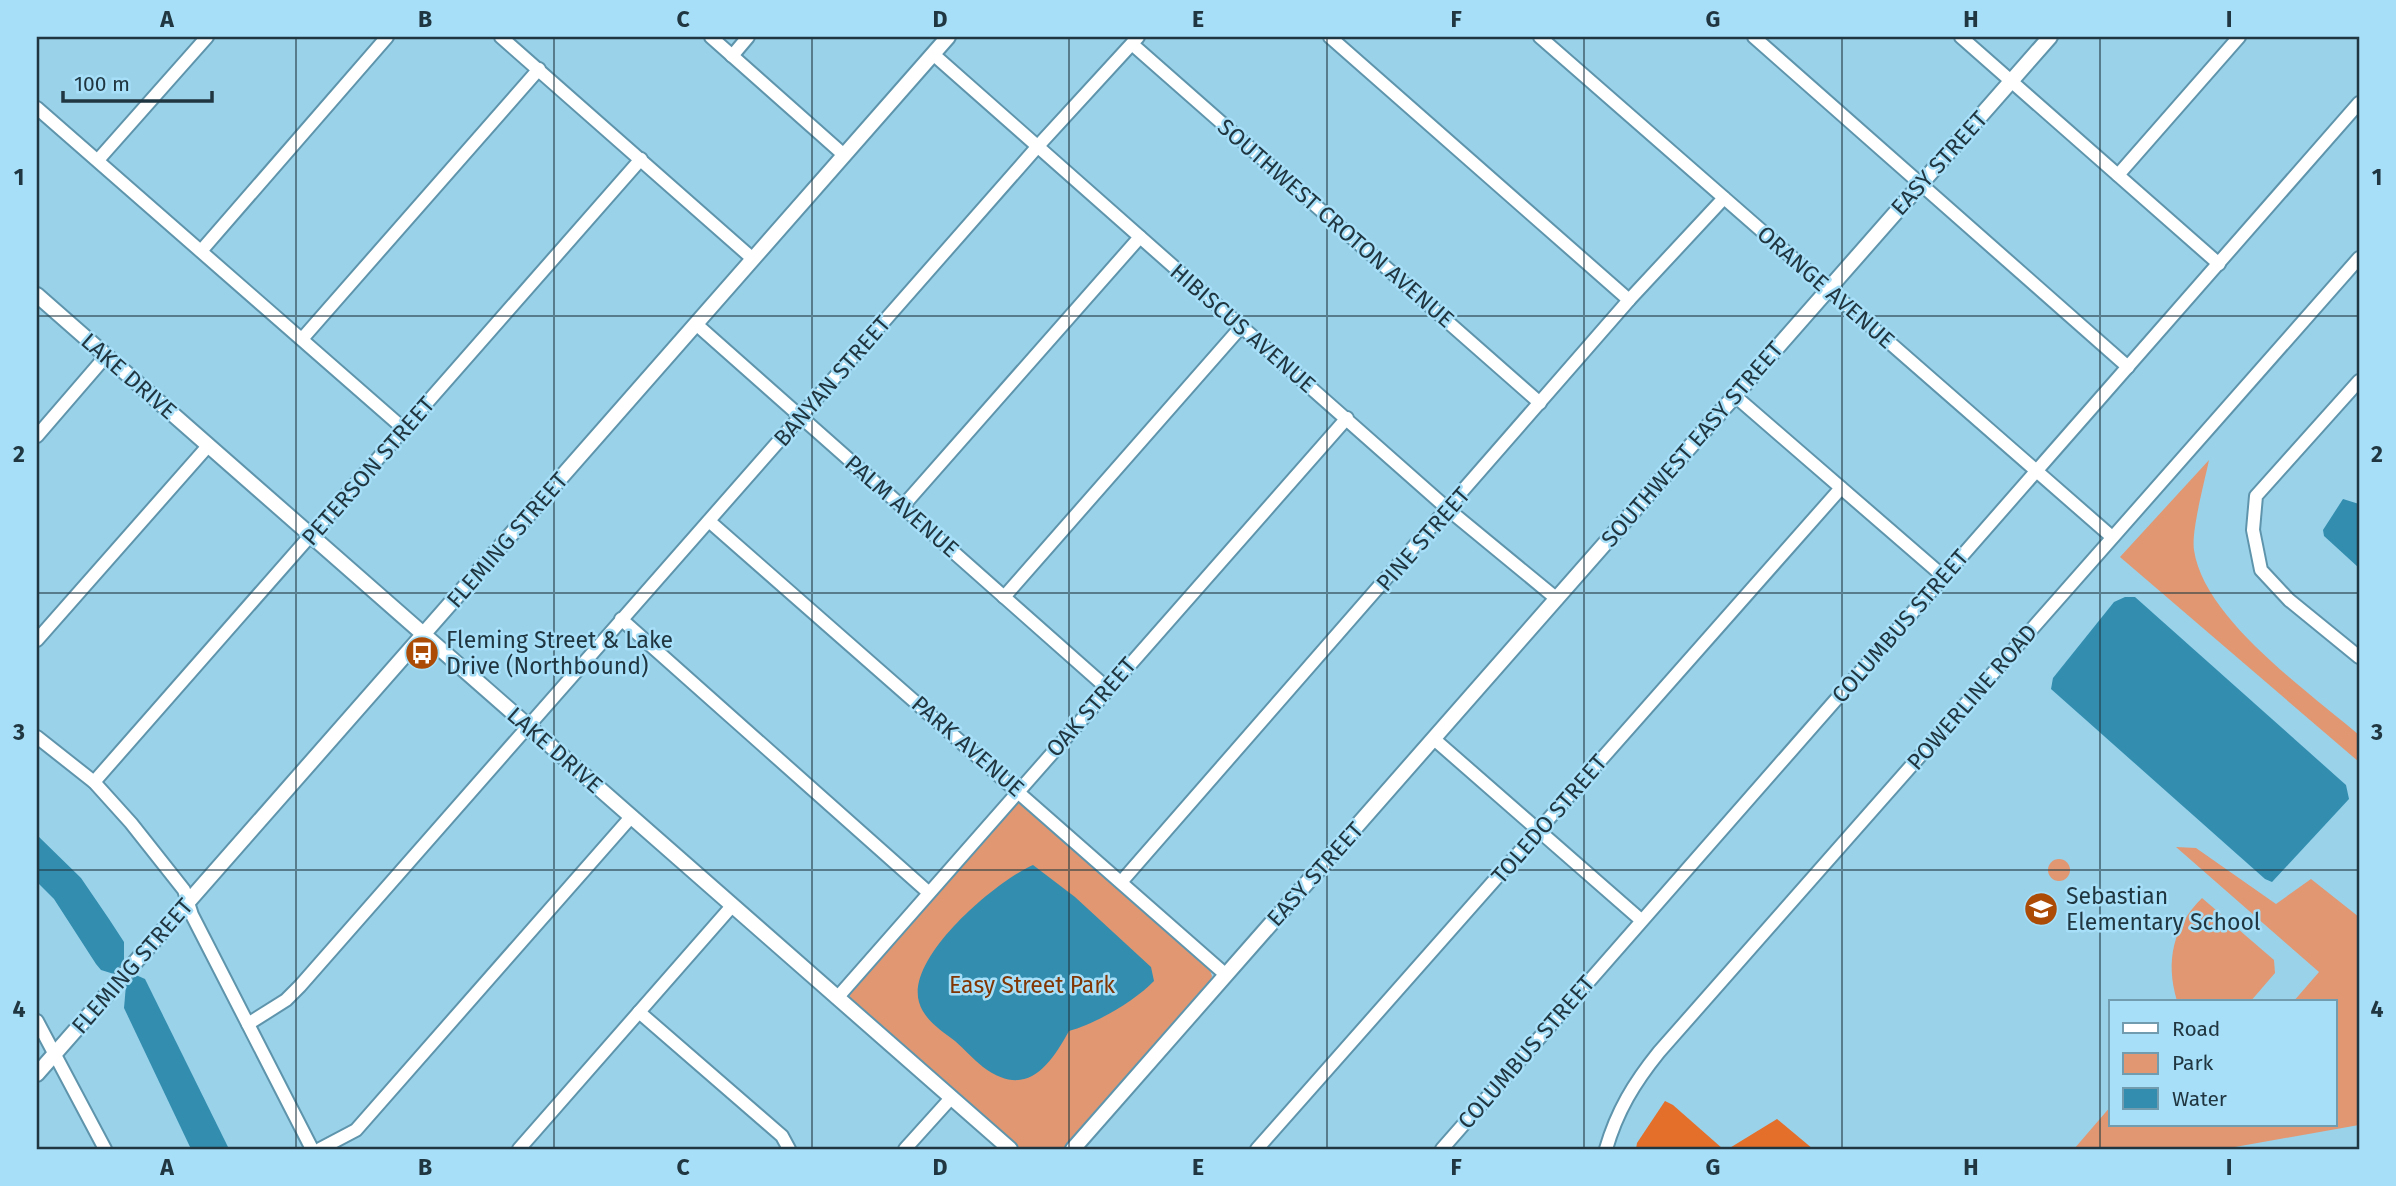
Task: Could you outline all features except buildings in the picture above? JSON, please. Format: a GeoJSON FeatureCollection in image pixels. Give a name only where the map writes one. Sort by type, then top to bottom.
{"type":"FeatureCollection","features":[{"type":"Feature","properties":{"kind":"street"},"geometry":{"type":"LineString","coordinates":[[98,160],[207,37]]}},
{"type":"Feature","properties":{"kind":"street"},"geometry":{"type":"LineString","coordinates":[[201,251],[387,37]]}},
{"type":"Feature","properties":{"kind":"street"},"geometry":{"type":"LineString","coordinates":[[501,37],[753,259]]}},
{"type":"Feature","properties":{"kind":"street"},"geometry":{"type":"LineString","coordinates":[[710,37],[844,155]]}},
{"type":"Feature","properties":{"kind":"street"},"geometry":{"type":"LineString","coordinates":[[732,56],[748,37]]}},
{"type":"Feature","properties":{"kind":"street","name":"FLEMING STREET"},"geometry":{"type":"LineString","coordinates":[[37,1074],[948,37]]}},
{"type":"Feature","properties":{"kind":"street"},"geometry":{"type":"LineString","coordinates":[[1330,37],[1629,300]]}},
{"type":"Feature","properties":{"kind":"street","name":"ORANGE AVENUE"},"geometry":{"type":"LineString","coordinates":[[1540,37],[2112,537]]}},
{"type":"Feature","properties":{"kind":"street"},"geometry":{"type":"LineString","coordinates":[[1754,37],[2128,367]]}},
{"type":"Feature","properties":{"kind":"street"},"geometry":{"type":"LineString","coordinates":[[1961,37],[2219,264]]}},
{"type":"Feature","properties":{"kind":"street","name":"EASY STREET"},"geometry":{"type":"LineString","coordinates":[[1827,289],[2050,37]]}},
{"type":"Feature","properties":{"kind":"street"},"geometry":{"type":"LineString","coordinates":[[2118,175],[2239,37]]}},
{"type":"Feature","properties":{"kind":"street","name":"BANYAN STREET"},"geometry":{"type":"LineString","coordinates":[[248,1024],[286,1000],[300,986],[1038,146],[1135,40]]}},
{"type":"Feature","properties":{"kind":"street","name":"SOUTHWEST CROTON AVENUE"},"geometry":{"type":"LineString","coordinates":[[1135,40],[1540,402]]}},
{"type":"Feature","properties":{"kind":"street","name":"HIBISCUS AVENUE"},"geometry":{"type":"LineString","coordinates":[[933,54],[1449,510],[1557,598]]}},
{"type":"Feature","properties":{"kind":"street"},"geometry":{"type":"LineString","coordinates":[[302,340],[539,69]]}},
{"type":"Feature","properties":{"kind":"street","name":"COLUMBUS STREET"},"geometry":{"type":"LineString","coordinates":[[1442,1149],[2359,103]]}},
{"type":"Feature","properties":{"kind":"street"},"geometry":{"type":"LineString","coordinates":[[37,108],[404,429]]}},
{"type":"Feature","properties":{"kind":"street","name":"PETERSON STREET"},"geometry":{"type":"LineString","coordinates":[[94,782],[641,159]]}},
{"type":"Feature","properties":{"kind":"street","name":"PINE STREET"},"geometry":{"type":"LineString","coordinates":[[1122,881],[1449,510],[1629,300],[1724,198]]}},
{"type":"Feature","properties":{"kind":"street"},"geometry":{"type":"LineString","coordinates":[[903,506],[1140,237]]}},
{"type":"Feature","properties":{"kind":"street","name":"POWERLINE ROAD"},"geometry":{"type":"LineString","coordinates":[[1606,1149],[1615,1119],[1633,1085],[1659,1052],[2359,258]]}},
{"type":"Feature","properties":{"kind":"street","name":"SOUTHWEST EASY STREET"},"geometry":{"type":"LineString","coordinates":[[1557,598],[1827,289]]}},
{"type":"Feature","properties":{"kind":"street","name":"LAKE DRIVE"},"geometry":{"type":"LineString","coordinates":[[37,295],[1010,1149]]}},
{"type":"Feature","properties":{"kind":"street","name":"PALM AVENUE"},"geometry":{"type":"LineString","coordinates":[[696,324],[1107,688]]}},
{"type":"Feature","properties":{"kind":"street"},"geometry":{"type":"LineString","coordinates":[[1004,597],[1241,327]]}},
{"type":"Feature","properties":{"kind":"street"},"geometry":{"type":"LineString","coordinates":[[37,436],[106,356]]}},
{"type":"Feature","properties":{"kind":"street"},"geometry":{"type":"LineString","coordinates":[[2359,381],[2256,496],[2252,530],[2261,570],[2289,600],[2359,657]]}},
{"type":"Feature","properties":{"kind":"street"},"geometry":{"type":"LineString","coordinates":[[1735,396],[1944,578]]}},
{"type":"Feature","properties":{"kind":"street","name":"OAK STREET"},"geometry":{"type":"LineString","coordinates":[[837,998],[1347,418]]}},
{"type":"Feature","properties":{"kind":"street"},"geometry":{"type":"LineString","coordinates":[[37,640],[208,446]]}},
{"type":"Feature","properties":{"kind":"street","name":"TOLEDO STREET"},"geometry":{"type":"LineString","coordinates":[[1257,1149],[1841,488]]}},
{"type":"Feature","properties":{"kind":"street","name":"PARK AVENUE"},"geometry":{"type":"LineString","coordinates":[[709,520],[1225,974]]}},
{"type":"Feature","properties":{"kind":"street","name":"EASY STREET"},"geometry":{"type":"LineString","coordinates":[[1073,1149],[1557,598]]}},
{"type":"Feature","properties":{"kind":"street"},"geometry":{"type":"LineString","coordinates":[[621,619],[928,892]]}},
{"type":"Feature","properties":{"kind":"street"},"geometry":{"type":"LineString","coordinates":[[37,737],[94,782],[184,890],[188,903],[312,1149]]}},
{"type":"Feature","properties":{"kind":"street"},"geometry":{"type":"LineString","coordinates":[[1434,739],[1641,920]]}},
{"type":"Feature","properties":{"kind":"street"},"geometry":{"type":"LineString","coordinates":[[320,1149],[356,1130],[631,817]]}},
{"type":"Feature","properties":{"kind":"street"},"geometry":{"type":"LineString","coordinates":[[519,1149],[732,906]]}},
{"type":"Feature","properties":{"kind":"street"},"geometry":{"type":"LineString","coordinates":[[639,1012],[782,1136],[789,1149]]}},
{"type":"Feature","properties":{"kind":"street"},"geometry":{"type":"LineString","coordinates":[[37,1021],[105,1149]]}},
{"type":"Feature","properties":{"kind":"street"},"geometry":{"type":"LineString","coordinates":[[905,1149],[951,1098]]}},
{"type":"Feature","properties":{"kind":"green space"},"geometry":{"type":"Polygon","coordinates":[[[2209,460],[2196,518],[2194,541],[2202,576],[2217,602],[2261,652],[2359,735],[2359,762],[2120,557],[2209,460]]]}},
{"type":"Feature","properties":{"kind":"green space","name":"Easy Street Park"},"geometry":{"type":"Polygon","coordinates":[[[1018,803],[1029,805],[1208,964],[1212,976],[1209,987],[1066,1149],[1017,1149],[853,1006],[849,998],[853,986],[1010,806],[1018,803]]]}},
{"type":"Feature","properties":{"kind":"green space"},"geometry":{"type":"Polygon","coordinates":[[[2176,847],[2196,848],[2276,904],[2311,879],[2359,917],[2359,1125],[2224,1149],[2074,1149],[2109,1108],[2109,1126],[2336,1126],[2336,1000],[2295,1000],[2319,972],[2176,847]]]}},
{"type":"Feature","properties":{"kind":"green space"},"geometry":{"type":"Polygon","coordinates":[[[2059,859],[2067,862],[2070,870],[2067,878],[2059,881],[2051,878],[2048,870],[2051,862],[2059,859]]]}},
{"type":"Feature","properties":{"kind":"green space"},"geometry":{"type":"Polygon","coordinates":[[[2202,898],[2274,960],[2275,973],[2252,1000],[2177,1000],[2172,972],[2174,945],[2192,909],[2202,898]]]}},
{"type":"Feature","properties":{"kind":"shaded area"},"geometry":{"type":"Polygon","coordinates":[[[1665,1101],[1723,1149],[1636,1149],[1637,1143],[1665,1101]]]}},
{"type":"Feature","properties":{"kind":"shaded area"},"geometry":{"type":"Polygon","coordinates":[[[1777,1119],[1813,1149],[1728,1149],[1777,1119]]]}},
{"type":"Feature","properties":{"kind":"water"},"geometry":{"type":"Polygon","coordinates":[[[2343,499],[2359,504],[2359,568],[2324,536],[2323,530],[2343,499]]]}},
{"type":"Feature","properties":{"kind":"water"},"geometry":{"type":"Polygon","coordinates":[[[2125,597],[2135,597],[2346,785],[2349,799],[2272,882],[2265,879],[2051,689],[2053,678],[2114,602],[2125,597]]]}},
{"type":"Feature","properties":{"kind":"water"},"geometry":{"type":"Polygon","coordinates":[[[37,835],[81,878],[124,942],[124,964],[114,974],[101,970],[54,899],[37,882],[37,835]]]}},
{"type":"Feature","properties":{"kind":"water"},"geometry":{"type":"Polygon","coordinates":[[[1033,865],[1075,897],[1151,967],[1154,981],[1114,1011],[1069,1031],[1053,1056],[1035,1074],[1012,1080],[983,1067],[929,1020],[919,1002],[919,984],[926,964],[957,923],[998,887],[1033,865]]]}},
{"type":"Feature","properties":{"kind":"water"},"geometry":{"type":"Polygon","coordinates":[[[136,975],[145,979],[229,1149],[191,1149],[124,1008],[126,985],[136,975]]]}},
{"type":"Feature","properties":{"kind":"place","name":"Fleming Street & Lake Drive (Northbound)"},"geometry":{"type":"Point","coordinates":[422,653]}},
{"type":"Feature","properties":{"kind":"place","name":"Sebastian Elementary School"},"geometry":{"type":"Point","coordinates":[2041,909]}}]}
